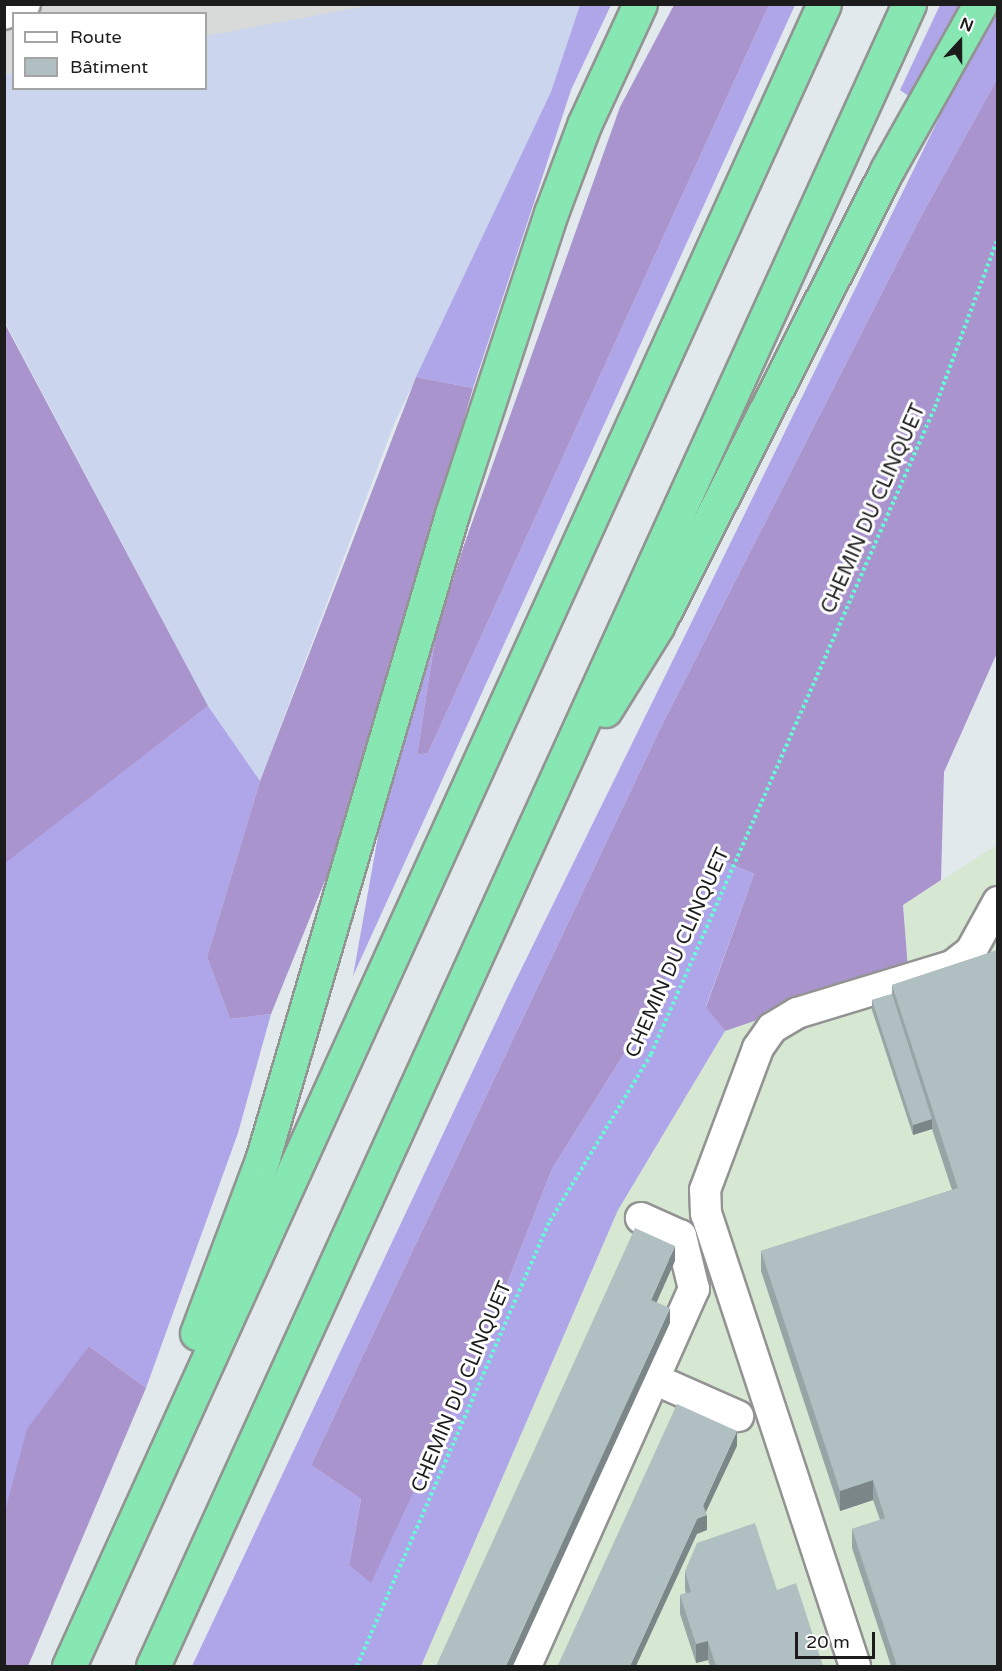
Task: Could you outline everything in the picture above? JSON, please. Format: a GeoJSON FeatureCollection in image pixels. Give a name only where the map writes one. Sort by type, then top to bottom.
{"type":"FeatureCollection","features":[{"type":"Feature","properties":{"kind":"highway"},"geometry":{"type":"LineString","coordinates":[[67,1666],[243,1218],[476,440],[572,155],[640,4]]}},
{"type":"Feature","properties":{"kind":"highway"},"geometry":{"type":"LineString","coordinates":[[67,1666],[824,4]]}},
{"type":"Feature","properties":{"kind":"highway"},"geometry":{"type":"LineString","coordinates":[[153,1666],[909,4]]}},
{"type":"Feature","properties":{"kind":"highway"},"geometry":{"type":"LineString","coordinates":[[557,777],[657,626],[887,170],[980,4]]}},
{"type":"Feature","properties":{"kind":"street"},"geometry":{"type":"LineString","coordinates":[[4,14],[25,4]]}},
{"type":"Feature","properties":{"kind":"street"},"geometry":{"type":"LineString","coordinates":[[855,1666],[706,1214],[705,1190],[758,1048],[772,1028],[796,1013],[952,966],[971,951],[998,902]]}},
{"type":"Feature","properties":{"kind":"street"},"geometry":{"type":"LineString","coordinates":[[526,1666],[694,1289],[681,1236],[641,1218]]}},
{"type":"Feature","properties":{"kind":"street"},"geometry":{"type":"LineString","coordinates":[[654,1379],[738,1416]]}},
{"type":"Feature","properties":{"kind":"path","name":"CHEMIN DU CLINQUET"},"geometry":{"type":"LineString","coordinates":[[357,1666],[550,1221],[651,1054],[935,407],[998,238]]}},
{"type":"Feature","properties":{"kind":"shaded area"},"geometry":{"type":"Polygon","coordinates":[[[5,5],[385,5],[207,38],[207,12],[12,12],[12,73],[5,75],[5,5]]]}},
{"type":"Feature","properties":{"kind":"shaded area"},"geometry":{"type":"Polygon","coordinates":[[[372,5],[580,5],[552,92],[394,424],[260,781],[208,706],[5,322],[5,75],[12,73],[12,90],[207,90],[207,36],[372,5]]]}},
{"type":"Feature","properties":{"kind":"shaded area"},"geometry":{"type":"Polygon","coordinates":[[[580,5],[611,5],[571,90],[473,388],[416,377],[551,92],[580,5]]]}},
{"type":"Feature","properties":{"kind":"shaded area"},"geometry":{"type":"Polygon","coordinates":[[[674,5],[769,5],[428,753],[417,755],[436,633],[463,548],[620,107],[674,5]]]}},
{"type":"Feature","properties":{"kind":"shaded area"},"geometry":{"type":"Polygon","coordinates":[[[769,5],[795,5],[353,976],[385,797],[436,633],[417,755],[428,753],[769,5]]]}},
{"type":"Feature","properties":{"kind":"shaded area"},"geometry":{"type":"Polygon","coordinates":[[[940,5],[997,5],[997,79],[919,220],[661,727],[311,1465],[361,1499],[349,1565],[488,1332],[552,1169],[654,1006],[717,858],[754,874],[706,1006],[725,1031],[618,1210],[421,1666],[192,1666],[511,990],[939,118],[900,90],[940,5]]]}},
{"type":"Feature","properties":{"kind":"shaded area"},"geometry":{"type":"Polygon","coordinates":[[[997,79],[997,653],[944,772],[941,880],[903,905],[908,969],[725,1031],[706,1007],[754,874],[717,858],[654,1006],[552,1169],[488,1332],[371,1583],[349,1565],[361,1499],[311,1465],[661,727],[919,220],[997,79]]]}},
{"type":"Feature","properties":{"kind":"shaded area"},"geometry":{"type":"Polygon","coordinates":[[[4,322],[208,706],[5,863],[4,863],[4,322]]]}},
{"type":"Feature","properties":{"kind":"shaded area"},"geometry":{"type":"Polygon","coordinates":[[[416,377],[473,388],[345,831],[271,1014],[230,1019],[207,957],[260,781],[416,377]]]}},
{"type":"Feature","properties":{"kind":"shaded area"},"geometry":{"type":"Polygon","coordinates":[[[208,706],[260,781],[207,957],[230,1019],[271,1014],[238,1133],[146,1388],[89,1346],[5,1511],[5,862],[208,706]]]}},
{"type":"Feature","properties":{"kind":"shaded area"},"geometry":{"type":"Polygon","coordinates":[[[997,845],[997,1666],[421,1666],[618,1210],[725,1031],[908,969],[903,905],[997,845]]]}},
{"type":"Feature","properties":{"kind":"shaded area"},"geometry":{"type":"Polygon","coordinates":[[[89,1346],[146,1388],[28,1666],[5,1666],[5,1511],[27,1429],[89,1346]]]}},
{"type":"Feature","properties":{"kind":"building"},"geometry":{"type":"Polygon","coordinates":[[[998,950],[998,1666],[897,1666],[852,1529],[885,1518],[873,1480],[840,1491],[761,1251],[958,1188],[892,985],[998,950]]]}},
{"type":"Feature","properties":{"kind":"building"},"geometry":{"type":"Polygon","coordinates":[[[892,994],[932,1119],[913,1125],[872,1000],[892,994]]]}},
{"type":"Feature","properties":{"kind":"building"},"geometry":{"type":"Polygon","coordinates":[[[635,1228],[675,1246],[651,1300],[670,1308],[506,1666],[436,1666],[635,1228]]]}},
{"type":"Feature","properties":{"kind":"building"},"geometry":{"type":"Polygon","coordinates":[[[677,1404],[737,1431],[703,1505],[707,1515],[697,1519],[630,1666],[558,1665],[677,1404]]]}},
{"type":"Feature","properties":{"kind":"building"},"geometry":{"type":"Polygon","coordinates":[[[755,1523],[777,1590],[796,1583],[823,1666],[716,1666],[708,1641],[696,1644],[680,1595],[691,1592],[685,1571],[697,1543],[755,1523]]]}}]}
